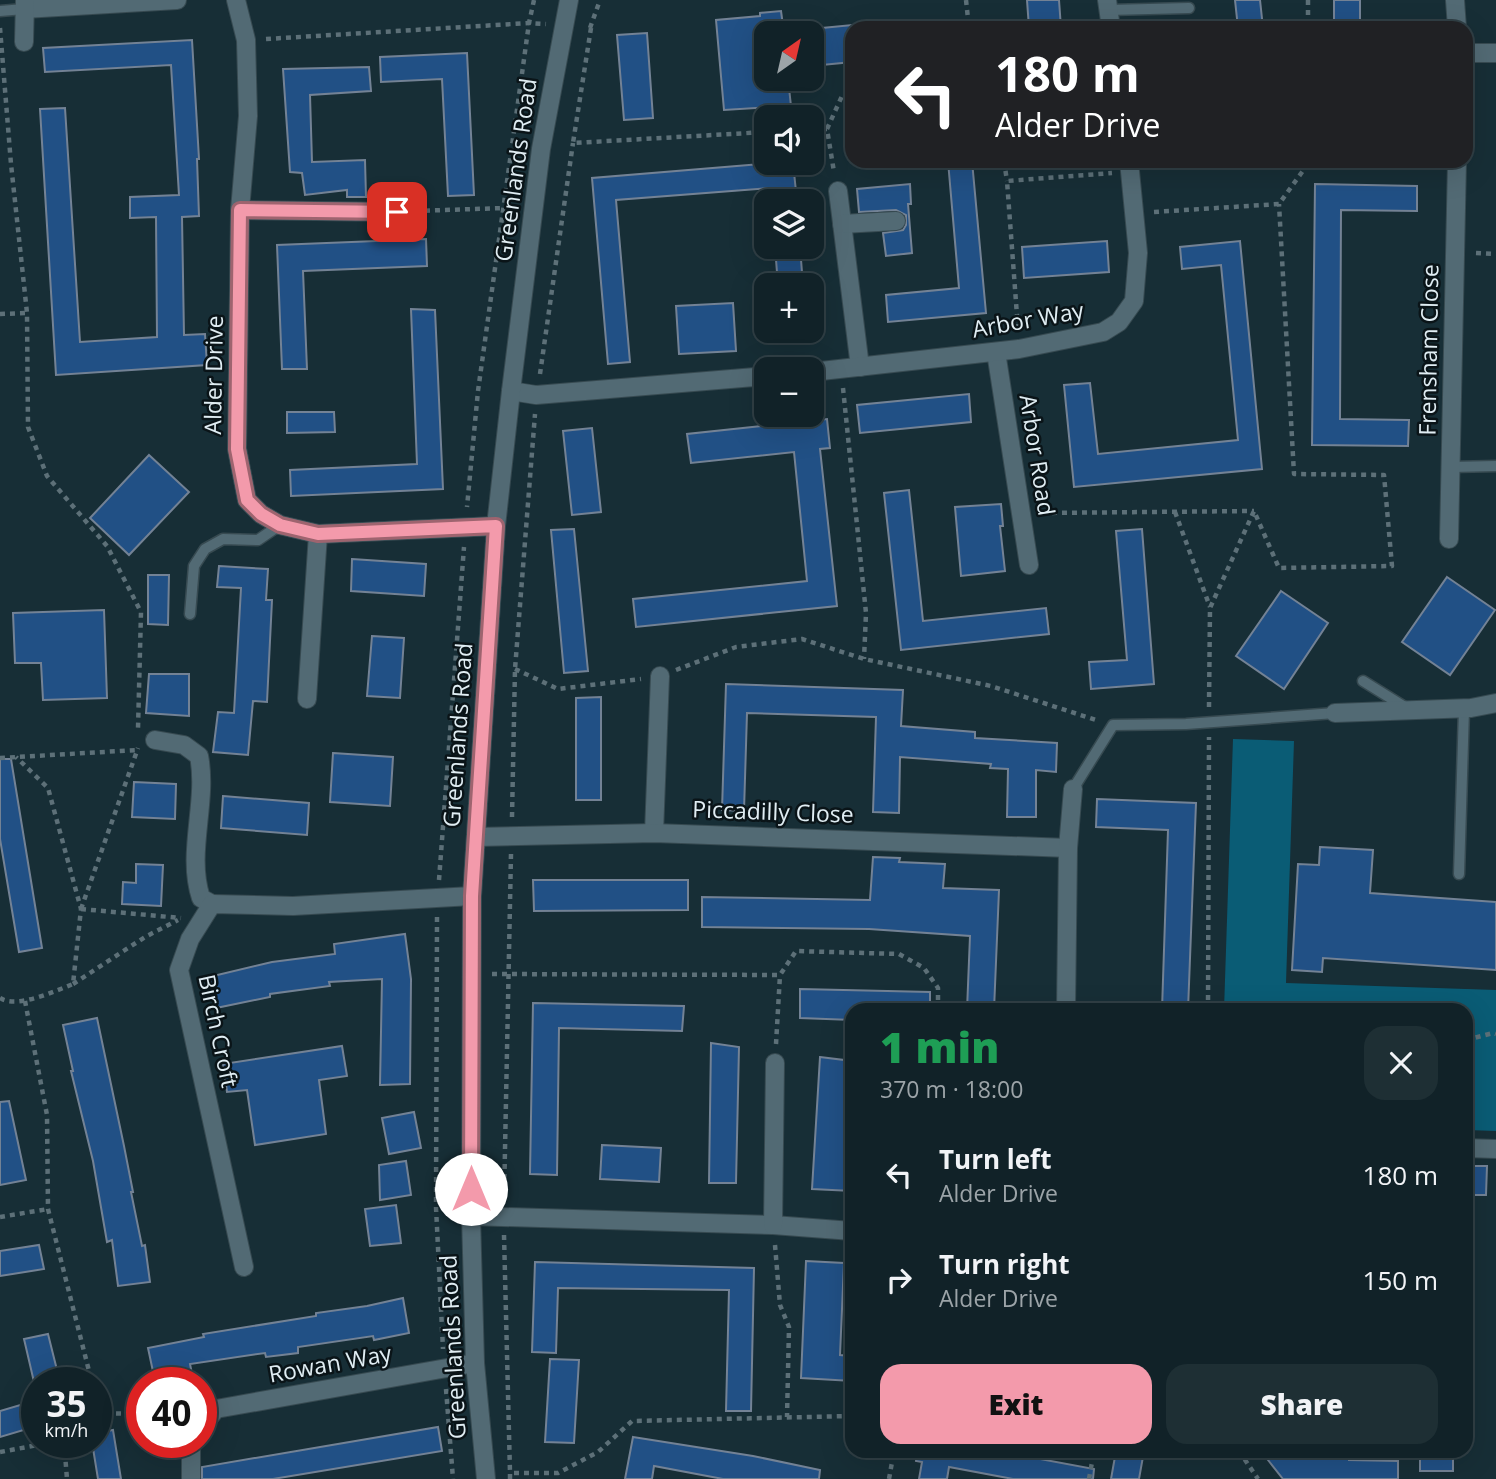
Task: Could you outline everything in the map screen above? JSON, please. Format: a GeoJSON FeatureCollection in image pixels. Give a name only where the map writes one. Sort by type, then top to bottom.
{"type":"FeatureCollection","features":[{"type":"Feature","properties":{"kind":"street"},"geometry":{"type":"LineString","coordinates":[[24,42],[24,4],[177,0]]}},
{"type":"Feature","properties":{"kind":"street","name":"Alder Drive"},"geometry":{"type":"LineString","coordinates":[[236,0],[246,40],[248,116],[240,210],[237,449],[247,500],[261,514],[280,525],[318,534],[496,526]]}},
{"type":"Feature","properties":{"kind":"street","name":"Greenlands Road"},"geometry":{"type":"LineString","coordinates":[[485,1479],[475,1363],[471,1216],[472,896],[496,526],[541,149],[569,0]]}},
{"type":"Feature","properties":{"kind":"street"},"geometry":{"type":"LineString","coordinates":[[1455,0],[1456,21]]}},
{"type":"Feature","properties":{"kind":"street"},"geometry":{"type":"LineString","coordinates":[[1473,53],[1496,53]]}},
{"type":"Feature","properties":{"kind":"street","name":"Arbor Way"},"geometry":{"type":"LineString","coordinates":[[824,371],[1019,349],[1103,332],[1119,322],[1134,301],[1139,253],[1130,168]]}},
{"type":"Feature","properties":{"kind":"street","name":"Frensham Close"},"geometry":{"type":"LineString","coordinates":[[1449,539],[1457,168]]}},
{"type":"Feature","properties":{"kind":"street"},"geometry":{"type":"LineString","coordinates":[[838,191],[860,367]]}},
{"type":"Feature","properties":{"kind":"street"},"geometry":{"type":"LineString","coordinates":[[240,210],[397,212]]}},
{"type":"Feature","properties":{"kind":"street"},"geometry":{"type":"LineString","coordinates":[[842,224],[896,220]]}},
{"type":"Feature","properties":{"kind":"street","name":"Arbor Road"},"geometry":{"type":"LineString","coordinates":[[996,352],[1029,565]]}},
{"type":"Feature","properties":{"kind":"street"},"geometry":{"type":"LineString","coordinates":[[511,391],[536,395],[754,377]]}},
{"type":"Feature","properties":{"kind":"street"},"geometry":{"type":"LineString","coordinates":[[307,699],[318,534]]}},
{"type":"Feature","properties":{"kind":"street"},"geometry":{"type":"LineString","coordinates":[[654,833],[660,677]]}},
{"type":"Feature","properties":{"kind":"street"},"geometry":{"type":"LineString","coordinates":[[1335,713],[1464,709],[1496,703]]}},
{"type":"Feature","properties":{"kind":"street"},"geometry":{"type":"LineString","coordinates":[[155,740],[184,745],[199,757],[203,775],[199,808],[197,885],[201,898],[212,904],[293,906],[472,896]]}},
{"type":"Feature","properties":{"kind":"street"},"geometry":{"type":"LineString","coordinates":[[1066,1003],[1068,848],[1073,789]]}},
{"type":"Feature","properties":{"kind":"street","name":"Piccadilly Close"},"geometry":{"type":"LineString","coordinates":[[476,837],[654,833],[1068,848]]}},
{"type":"Feature","properties":{"kind":"street","name":"Birch Croft"},"geometry":{"type":"LineString","coordinates":[[212,904],[190,939],[179,970],[244,1267]]}},
{"type":"Feature","properties":{"kind":"street"},"geometry":{"type":"LineString","coordinates":[[774,1225],[775,1063]]}},
{"type":"Feature","properties":{"kind":"street"},"geometry":{"type":"LineString","coordinates":[[1473,1148],[1496,1149]]}},
{"type":"Feature","properties":{"kind":"street"},"geometry":{"type":"LineString","coordinates":[[471,1216],[774,1225],[845,1230]]}},
{"type":"Feature","properties":{"kind":"street","name":"Rowan Way"},"geometry":{"type":"LineString","coordinates":[[217,1409],[475,1363]]}},
{"type":"Feature","properties":{"kind":"street"},"geometry":{"type":"LineString","coordinates":[[191,1458],[191,1479]]}},
{"type":"Feature","properties":{"kind":"lane"},"geometry":{"type":"LineString","coordinates":[[0,11],[24,4]]}},
{"type":"Feature","properties":{"kind":"lane"},"geometry":{"type":"LineString","coordinates":[[1109,13],[1189,8]]}},
{"type":"Feature","properties":{"kind":"lane"},"geometry":{"type":"LineString","coordinates":[[1451,467],[1496,466]]}},
{"type":"Feature","properties":{"kind":"lane"},"geometry":{"type":"LineString","coordinates":[[190,614],[194,566],[205,549],[223,539],[258,540],[280,525]]}},
{"type":"Feature","properties":{"kind":"lane"},"geometry":{"type":"LineString","coordinates":[[1363,681],[1410,710]]}},
{"type":"Feature","properties":{"kind":"lane"},"geometry":{"type":"LineString","coordinates":[[1459,874],[1464,709]]}},
{"type":"Feature","properties":{"kind":"lane"},"geometry":{"type":"LineString","coordinates":[[1073,789],[1114,725],[1209,722],[1335,713]]}},
{"type":"Feature","properties":{"kind":"path"},"geometry":{"type":"LineString","coordinates":[[965,0],[968,21]]}},
{"type":"Feature","properties":{"kind":"path"},"geometry":{"type":"LineString","coordinates":[[1308,0],[1308,21]]}},
{"type":"Feature","properties":{"kind":"path"},"geometry":{"type":"LineString","coordinates":[[246,40],[528,23],[478,391],[437,898],[436,1207],[444,1369],[453,1479]]}},
{"type":"Feature","properties":{"kind":"path"},"geometry":{"type":"LineString","coordinates":[[0,27],[10,164],[27,313],[28,427],[47,476],[107,545],[141,612],[138,750],[81,909],[73,984]]}},
{"type":"Feature","properties":{"kind":"path"},"geometry":{"type":"LineString","coordinates":[[591,28],[536,395],[515,670],[503,1217],[510,1476],[558,1473],[598,1452],[632,1421],[845,1416]]}},
{"type":"Feature","properties":{"kind":"path"},"geometry":{"type":"LineString","coordinates":[[838,191],[827,129],[842,96],[845,96]]}},
{"type":"Feature","properties":{"kind":"path"},"geometry":{"type":"LineString","coordinates":[[573,142],[754,133]]}},
{"type":"Feature","properties":{"kind":"path"},"geometry":{"type":"LineString","coordinates":[[1005,168],[1019,349]]}},
{"type":"Feature","properties":{"kind":"path"},"geometry":{"type":"LineString","coordinates":[[1007,181],[1114,168]]}},
{"type":"Feature","properties":{"kind":"path"},"geometry":{"type":"LineString","coordinates":[[1254,512],[1279,568],[1392,566],[1384,475],[1294,474],[1279,204],[1305,168]]}},
{"type":"Feature","properties":{"kind":"path"},"geometry":{"type":"LineString","coordinates":[[1135,213],[1279,204]]}},
{"type":"Feature","properties":{"kind":"path"},"geometry":{"type":"LineString","coordinates":[[397,212],[504,208]]}},
{"type":"Feature","properties":{"kind":"path"},"geometry":{"type":"LineString","coordinates":[[0,314],[27,313]]}},
{"type":"Feature","properties":{"kind":"path"},"geometry":{"type":"LineString","coordinates":[[841,370],[866,613],[864,659]]}},
{"type":"Feature","properties":{"kind":"path"},"geometry":{"type":"LineString","coordinates":[[1175,512],[1210,608],[1208,1003]]}},
{"type":"Feature","properties":{"kind":"path"},"geometry":{"type":"LineString","coordinates":[[1021,513],[1254,512]]}},
{"type":"Feature","properties":{"kind":"path"},"geometry":{"type":"LineString","coordinates":[[1210,608],[1254,512]]}},
{"type":"Feature","properties":{"kind":"path"},"geometry":{"type":"LineString","coordinates":[[515,670],[558,689],[660,677],[736,647],[802,639],[864,659],[991,686],[1114,725]]}},
{"type":"Feature","properties":{"kind":"path"},"geometry":{"type":"LineString","coordinates":[[0,758],[138,750]]}},
{"type":"Feature","properties":{"kind":"path"},"geometry":{"type":"LineString","coordinates":[[16,757],[48,788],[81,909]]}},
{"type":"Feature","properties":{"kind":"path"},"geometry":{"type":"LineString","coordinates":[[0,998],[5,1002],[25,1001],[73,984],[145,937],[212,904]]}},
{"type":"Feature","properties":{"kind":"path"},"geometry":{"type":"LineString","coordinates":[[81,909],[181,918]]}},
{"type":"Feature","properties":{"kind":"path"},"geometry":{"type":"LineString","coordinates":[[775,1063],[780,975],[796,951],[899,954],[924,968],[939,988],[938,1003]]}},
{"type":"Feature","properties":{"kind":"path"},"geometry":{"type":"LineString","coordinates":[[472,974],[780,975]]}},
{"type":"Feature","properties":{"kind":"path"},"geometry":{"type":"LineString","coordinates":[[25,1001],[47,1115],[48,1209],[88,1367]]}},
{"type":"Feature","properties":{"kind":"path"},"geometry":{"type":"LineString","coordinates":[[1473,1038],[1496,1034]]}},
{"type":"Feature","properties":{"kind":"path"},"geometry":{"type":"LineString","coordinates":[[0,1217],[48,1209]]}},
{"type":"Feature","properties":{"kind":"path"},"geometry":{"type":"LineString","coordinates":[[774,1225],[780,1306],[789,1327],[787,1417]]}},
{"type":"Feature","properties":{"kind":"path"},"geometry":{"type":"LineString","coordinates":[[0,1452],[21,1448]]}},
{"type":"Feature","properties":{"kind":"path"},"geometry":{"type":"LineString","coordinates":[[65,1458],[67,1479]]}},
{"type":"Feature","properties":{"kind":"path"},"geometry":{"type":"LineString","coordinates":[[889,1479],[893,1458]]}},
{"type":"Feature","properties":{"kind":"path"},"geometry":{"type":"LineString","coordinates":[[1089,1479],[1093,1458]]}},
{"type":"Feature","properties":{"kind":"path"},"geometry":{"type":"LineString","coordinates":[[1244,1458],[1258,1479]]}},
{"type":"Feature","properties":{"kind":"shaded area"},"geometry":{"type":"Polygon","coordinates":[[[1233,739],[1294,741],[1286,983],[1496,990],[1496,1131],[1473,1130],[1473,1003],[1224,1003],[1233,739]]]}},
{"type":"Feature","properties":{"kind":"building"},"geometry":{"type":"Polygon","coordinates":[[[1027,0],[1059,0],[1060,21],[1028,21],[1027,0]]]}},
{"type":"Feature","properties":{"kind":"building"},"geometry":{"type":"Polygon","coordinates":[[[1235,0],[1260,0],[1262,21],[1237,21],[1235,0]]]}},
{"type":"Feature","properties":{"kind":"building"},"geometry":{"type":"Polygon","coordinates":[[[1334,0],[1360,0],[1360,21],[1334,21],[1334,0]]]}},
{"type":"Feature","properties":{"kind":"building"},"geometry":{"type":"Polygon","coordinates":[[[781,11],[782,21],[754,21],[754,91],[789,91],[791,105],[754,105],[754,108],[724,110],[716,20],[760,16],[760,13],[781,11]]]}},
{"type":"Feature","properties":{"kind":"building"},"geometry":{"type":"Polygon","coordinates":[[[845,26],[845,63],[824,65],[824,28],[845,26]]]}},
{"type":"Feature","properties":{"kind":"building"},"geometry":{"type":"Polygon","coordinates":[[[647,33],[653,118],[624,120],[617,35],[647,33]]]}},
{"type":"Feature","properties":{"kind":"building"},"geometry":{"type":"Polygon","coordinates":[[[192,40],[199,159],[199,216],[182,217],[184,335],[205,334],[207,365],[56,375],[40,109],[65,108],[80,342],[157,337],[156,217],[130,218],[130,197],[179,195],[171,65],[45,72],[43,48],[192,40]]]}},
{"type":"Feature","properties":{"kind":"building"},"geometry":{"type":"Polygon","coordinates":[[[467,53],[474,195],[448,196],[442,79],[381,82],[380,57],[467,53]]]}},
{"type":"Feature","properties":{"kind":"building"},"geometry":{"type":"Polygon","coordinates":[[[369,67],[371,91],[310,95],[312,162],[365,160],[366,197],[347,197],[347,190],[305,195],[302,173],[290,172],[283,69],[369,67]]]}},
{"type":"Feature","properties":{"kind":"building"},"geometry":{"type":"Polygon","coordinates":[[[754,165],[754,175],[794,175],[796,189],[770,188],[616,200],[630,362],[608,364],[592,178],[754,165]]]}},
{"type":"Feature","properties":{"kind":"building"},"geometry":{"type":"Polygon","coordinates":[[[949,168],[973,168],[986,313],[888,322],[886,295],[959,288],[949,168]]]}},
{"type":"Feature","properties":{"kind":"building"},"geometry":{"type":"Polygon","coordinates":[[[910,184],[911,204],[908,204],[912,253],[886,256],[883,233],[903,230],[906,215],[896,210],[859,212],[857,189],[910,184]]]}},
{"type":"Feature","properties":{"kind":"building"},"geometry":{"type":"Polygon","coordinates":[[[1315,184],[1417,186],[1417,211],[1341,210],[1340,419],[1409,420],[1408,446],[1312,445],[1315,184]]]}},
{"type":"Feature","properties":{"kind":"building"},"geometry":{"type":"Polygon","coordinates":[[[426,239],[427,266],[303,271],[307,369],[282,369],[277,245],[426,239]]]}},
{"type":"Feature","properties":{"kind":"building"},"geometry":{"type":"Polygon","coordinates":[[[1107,241],[1109,272],[1024,278],[1022,247],[1107,241]]]}},
{"type":"Feature","properties":{"kind":"building"},"geometry":{"type":"Polygon","coordinates":[[[1240,241],[1262,469],[1074,487],[1064,385],[1090,383],[1098,454],[1238,440],[1221,265],[1182,269],[1180,247],[1240,241]]]}},
{"type":"Feature","properties":{"kind":"building"},"geometry":{"type":"Polygon","coordinates":[[[776,259],[801,259],[802,273],[777,273],[776,259]]]}},
{"type":"Feature","properties":{"kind":"building"},"geometry":{"type":"Polygon","coordinates":[[[733,303],[736,351],[679,354],[676,306],[733,303]]]}},
{"type":"Feature","properties":{"kind":"building"},"geometry":{"type":"Polygon","coordinates":[[[411,309],[435,310],[443,489],[291,496],[290,470],[417,464],[411,309]]]}},
{"type":"Feature","properties":{"kind":"building"},"geometry":{"type":"Polygon","coordinates":[[[969,394],[971,422],[860,433],[857,405],[969,394]]]}},
{"type":"Feature","properties":{"kind":"building"},"geometry":{"type":"Polygon","coordinates":[[[287,412],[334,412],[335,432],[287,433],[287,412]]]}},
{"type":"Feature","properties":{"kind":"building"},"geometry":{"type":"Polygon","coordinates":[[[824,419],[827,419],[830,448],[820,449],[837,606],[636,627],[633,599],[807,581],[794,452],[691,463],[687,434],[754,427],[824,427],[824,419]]]}},
{"type":"Feature","properties":{"kind":"building"},"geometry":{"type":"Polygon","coordinates":[[[592,428],[601,512],[572,515],[563,431],[592,428]]]}},
{"type":"Feature","properties":{"kind":"building"},"geometry":{"type":"Polygon","coordinates":[[[149,455],[189,492],[129,555],[90,518],[149,455]]]}},
{"type":"Feature","properties":{"kind":"building"},"geometry":{"type":"Polygon","coordinates":[[[909,490],[923,621],[1046,608],[1049,634],[901,650],[884,493],[909,490]]]}},
{"type":"Feature","properties":{"kind":"building"},"geometry":{"type":"Polygon","coordinates":[[[1001,504],[1003,526],[1000,526],[1005,571],[961,576],[955,507],[1001,504]]]}},
{"type":"Feature","properties":{"kind":"building"},"geometry":{"type":"Polygon","coordinates":[[[574,529],[588,671],[564,673],[551,530],[574,529]]]}},
{"type":"Feature","properties":{"kind":"building"},"geometry":{"type":"Polygon","coordinates":[[[1142,529],[1154,684],[1091,689],[1089,662],[1127,660],[1116,531],[1142,529]]]}},
{"type":"Feature","properties":{"kind":"building"},"geometry":{"type":"Polygon","coordinates":[[[352,559],[426,564],[424,596],[351,591],[352,559]]]}},
{"type":"Feature","properties":{"kind":"building"},"geometry":{"type":"Polygon","coordinates":[[[219,566],[268,569],[266,600],[272,600],[267,702],[253,701],[248,755],[213,752],[218,712],[234,713],[241,588],[217,587],[219,566]]]}},
{"type":"Feature","properties":{"kind":"building"},"geometry":{"type":"Polygon","coordinates":[[[148,575],[169,575],[168,625],[148,624],[148,575]]]}},
{"type":"Feature","properties":{"kind":"building"},"geometry":{"type":"Polygon","coordinates":[[[1447,577],[1495,610],[1450,675],[1402,642],[1447,577]]]}},
{"type":"Feature","properties":{"kind":"building"},"geometry":{"type":"Polygon","coordinates":[[[1281,591],[1328,623],[1284,689],[1236,656],[1281,591]]]}},
{"type":"Feature","properties":{"kind":"building"},"geometry":{"type":"Polygon","coordinates":[[[104,610],[107,698],[43,700],[41,663],[15,663],[13,613],[104,610]]]}},
{"type":"Feature","properties":{"kind":"building"},"geometry":{"type":"Polygon","coordinates":[[[372,636],[404,638],[400,698],[367,696],[372,636]]]}},
{"type":"Feature","properties":{"kind":"building"},"geometry":{"type":"Polygon","coordinates":[[[149,674],[189,674],[189,716],[146,713],[149,674]]]}},
{"type":"Feature","properties":{"kind":"building"},"geometry":{"type":"Polygon","coordinates":[[[726,684],[903,690],[901,726],[975,732],[975,738],[1057,743],[1056,772],[1036,770],[1036,817],[1007,817],[1008,769],[990,768],[991,764],[900,757],[899,813],[873,812],[876,717],[747,713],[744,811],[722,810],[726,684]]]}},
{"type":"Feature","properties":{"kind":"building"},"geometry":{"type":"Polygon","coordinates":[[[601,697],[601,800],[576,800],[576,698],[601,697]]]}},
{"type":"Feature","properties":{"kind":"building"},"geometry":{"type":"Polygon","coordinates":[[[333,753],[393,757],[390,806],[330,802],[333,753]]]}},
{"type":"Feature","properties":{"kind":"building"},"geometry":{"type":"Polygon","coordinates":[[[0,759],[11,759],[42,948],[19,952],[0,839],[0,759]]]}},
{"type":"Feature","properties":{"kind":"building"},"geometry":{"type":"Polygon","coordinates":[[[134,782],[176,784],[175,819],[132,817],[134,782]]]}},
{"type":"Feature","properties":{"kind":"building"},"geometry":{"type":"Polygon","coordinates":[[[223,796],[309,803],[307,835],[221,828],[223,796]]]}},
{"type":"Feature","properties":{"kind":"building"},"geometry":{"type":"Polygon","coordinates":[[[1097,799],[1196,803],[1188,1003],[1162,1003],[1168,830],[1096,827],[1097,799]]]}},
{"type":"Feature","properties":{"kind":"building"},"geometry":{"type":"Polygon","coordinates":[[[1320,847],[1373,850],[1370,893],[1496,902],[1496,970],[1323,958],[1322,972],[1292,970],[1298,864],[1319,865],[1320,847]]]}},
{"type":"Feature","properties":{"kind":"building"},"geometry":{"type":"Polygon","coordinates":[[[873,857],[900,858],[899,862],[945,864],[943,888],[999,890],[994,1003],[967,1003],[970,936],[869,929],[702,927],[702,897],[870,900],[873,857]]]}},
{"type":"Feature","properties":{"kind":"building"},"geometry":{"type":"Polygon","coordinates":[[[136,864],[163,865],[161,906],[122,904],[123,882],[136,883],[136,864]]]}},
{"type":"Feature","properties":{"kind":"building"},"geometry":{"type":"Polygon","coordinates":[[[533,880],[688,880],[688,910],[534,911],[533,880]]]}},
{"type":"Feature","properties":{"kind":"building"},"geometry":{"type":"Polygon","coordinates":[[[405,934],[411,979],[410,1084],[380,1085],[382,979],[329,982],[330,986],[270,994],[270,997],[216,1008],[209,977],[272,962],[335,954],[334,944],[405,934]]]}},
{"type":"Feature","properties":{"kind":"building"},"geometry":{"type":"Polygon","coordinates":[[[800,989],[930,992],[930,1003],[845,1003],[845,1020],[800,1018],[800,989]]]}},
{"type":"Feature","properties":{"kind":"building"},"geometry":{"type":"Polygon","coordinates":[[[533,1003],[684,1006],[682,1031],[559,1028],[557,1175],[530,1174],[533,1003]]]}},
{"type":"Feature","properties":{"kind":"building"},"geometry":{"type":"Polygon","coordinates":[[[97,1018],[142,1246],[145,1245],[150,1282],[118,1286],[112,1240],[107,1242],[93,1161],[71,1071],[63,1025],[97,1018]]]}},
{"type":"Feature","properties":{"kind":"building"},"geometry":{"type":"Polygon","coordinates":[[[711,1043],[739,1047],[736,1183],[709,1183],[711,1043]]]}},
{"type":"Feature","properties":{"kind":"building"},"geometry":{"type":"Polygon","coordinates":[[[342,1046],[347,1076],[319,1080],[326,1134],[255,1145],[247,1090],[227,1092],[223,1064],[342,1046]]]}},
{"type":"Feature","properties":{"kind":"building"},"geometry":{"type":"Polygon","coordinates":[[[820,1057],[845,1060],[845,1191],[812,1189],[820,1057]]]}},
{"type":"Feature","properties":{"kind":"building"},"geometry":{"type":"Polygon","coordinates":[[[9,1101],[26,1180],[0,1185],[0,1102],[9,1101]]]}},
{"type":"Feature","properties":{"kind":"building"},"geometry":{"type":"Polygon","coordinates":[[[414,1112],[421,1148],[389,1154],[382,1118],[414,1112]]]}},
{"type":"Feature","properties":{"kind":"building"},"geometry":{"type":"Polygon","coordinates":[[[602,1145],[661,1148],[659,1182],[600,1179],[602,1145]]]}},
{"type":"Feature","properties":{"kind":"building"},"geometry":{"type":"Polygon","coordinates":[[[406,1161],[411,1195],[380,1200],[379,1165],[406,1161]]]}},
{"type":"Feature","properties":{"kind":"building"},"geometry":{"type":"Polygon","coordinates":[[[1473,1166],[1487,1166],[1486,1195],[1473,1195],[1473,1166]]]}},
{"type":"Feature","properties":{"kind":"building"},"geometry":{"type":"Polygon","coordinates":[[[396,1205],[401,1243],[370,1246],[365,1209],[396,1205]]]}},
{"type":"Feature","properties":{"kind":"building"},"geometry":{"type":"Polygon","coordinates":[[[39,1245],[44,1269],[0,1276],[0,1251],[39,1245]]]}},
{"type":"Feature","properties":{"kind":"building"},"geometry":{"type":"Polygon","coordinates":[[[806,1261],[844,1263],[840,1355],[845,1355],[845,1381],[801,1378],[806,1261]]]}},
{"type":"Feature","properties":{"kind":"building"},"geometry":{"type":"Polygon","coordinates":[[[535,1262],[754,1268],[751,1411],[726,1411],[729,1290],[558,1288],[556,1353],[532,1352],[535,1262]]]}},
{"type":"Feature","properties":{"kind":"building"},"geometry":{"type":"Polygon","coordinates":[[[403,1298],[409,1333],[374,1340],[373,1336],[298,1347],[298,1353],[266,1357],[265,1353],[190,1364],[191,1367],[152,1367],[148,1348],[204,1337],[203,1334],[403,1298]]]}},
{"type":"Feature","properties":{"kind":"building"},"geometry":{"type":"Polygon","coordinates":[[[48,1334],[56,1367],[31,1367],[24,1339],[48,1334]]]}},
{"type":"Feature","properties":{"kind":"building"},"geometry":{"type":"Polygon","coordinates":[[[550,1359],[579,1360],[574,1443],[545,1442],[550,1359]]]}},
{"type":"Feature","properties":{"kind":"building"},"geometry":{"type":"Polygon","coordinates":[[[21,1405],[21,1431],[0,1437],[0,1411],[21,1405]]]}},
{"type":"Feature","properties":{"kind":"building"},"geometry":{"type":"Polygon","coordinates":[[[438,1427],[442,1451],[273,1479],[202,1479],[202,1467],[438,1427]]]}},
{"type":"Feature","properties":{"kind":"building"},"geometry":{"type":"Polygon","coordinates":[[[112,1430],[121,1479],[98,1479],[95,1458],[112,1458],[112,1430]]]}},
{"type":"Feature","properties":{"kind":"building"},"geometry":{"type":"Polygon","coordinates":[[[633,1437],[753,1456],[820,1470],[819,1479],[723,1479],[654,1466],[652,1479],[625,1479],[633,1437]]]}},
{"type":"Feature","properties":{"kind":"building"},"geometry":{"type":"Polygon","coordinates":[[[916,1458],[1035,1458],[1094,1469],[1093,1479],[1013,1479],[949,1467],[947,1479],[919,1479],[922,1462],[916,1461],[916,1458]]]}},
{"type":"Feature","properties":{"kind":"building"},"geometry":{"type":"Polygon","coordinates":[[[1115,1458],[1143,1458],[1139,1479],[1111,1479],[1115,1458]]]}},
{"type":"Feature","properties":{"kind":"building"},"geometry":{"type":"Polygon","coordinates":[[[1349,1458],[1398,1461],[1398,1479],[1283,1479],[1268,1460],[1349,1458]]]}},
{"type":"Feature","properties":{"kind":"building"},"geometry":{"type":"Polygon","coordinates":[[[1420,1458],[1453,1458],[1453,1471],[1420,1471],[1420,1458]]]}},
{"type":"Feature","properties":{"kind":"route"},"geometry":{"type":"LineString","coordinates":[[397,212],[240,210],[237,449],[247,500],[261,514],[280,525],[318,534],[496,526],[472,896],[471,1189]]}}]}
